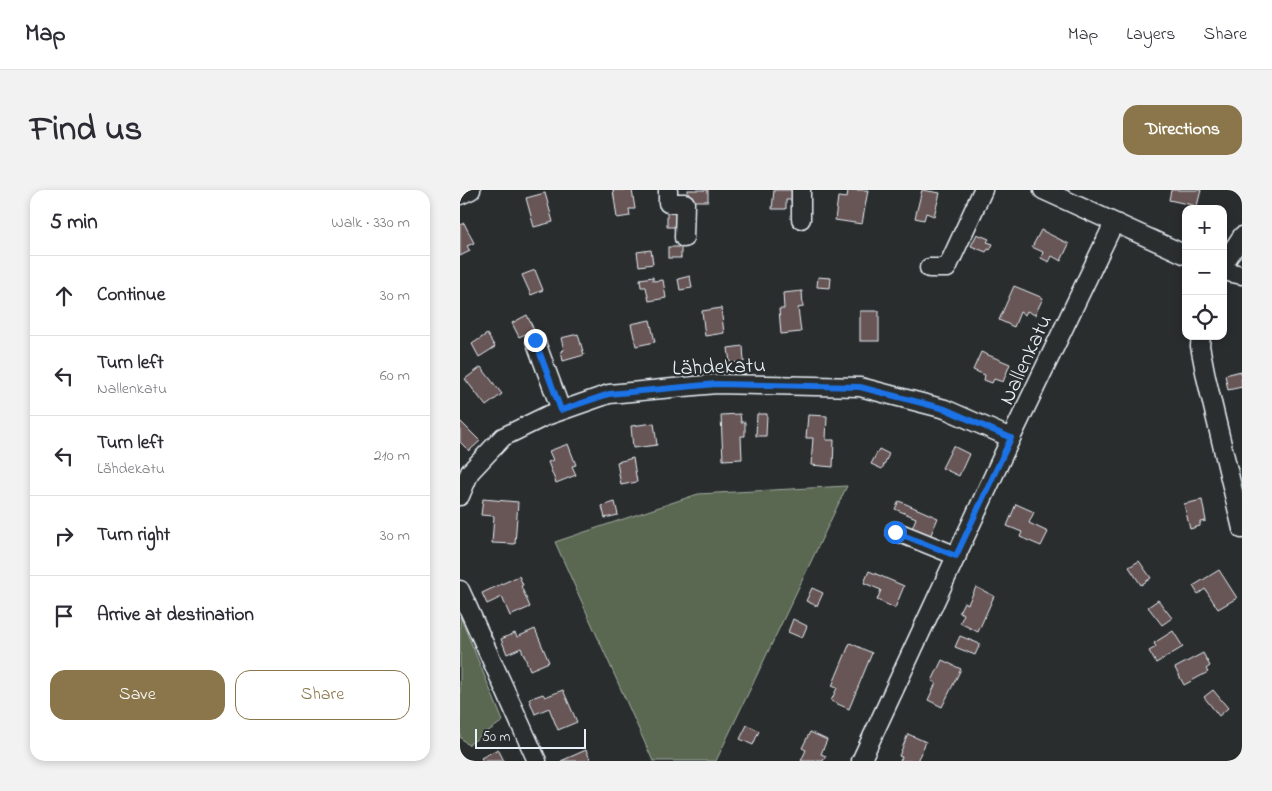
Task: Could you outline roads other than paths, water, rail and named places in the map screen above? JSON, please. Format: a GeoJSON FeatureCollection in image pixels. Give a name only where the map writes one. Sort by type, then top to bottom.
{"type":"FeatureCollection","features":[{"type":"Feature","properties":{"kind":"street"},"geometry":{"type":"LineString","coordinates":[[460,195],[471,190]]}},
{"type":"Feature","properties":{"kind":"street"},"geometry":{"type":"LineString","coordinates":[[668,190],[668,203],[685,203],[684,238]]}},
{"type":"Feature","properties":{"kind":"street"},"geometry":{"type":"LineString","coordinates":[[800,219],[801,190]]}},
{"type":"Feature","properties":{"kind":"street"},"geometry":{"type":"LineString","coordinates":[[929,268],[947,268],[983,190]]}},
{"type":"Feature","properties":{"kind":"street"},"geometry":{"type":"LineString","coordinates":[[1043,190],[1182,252]]}},
{"type":"Feature","properties":{"kind":"street","name":"Nallenkatu"},"geometry":{"type":"LineString","coordinates":[[861,761],[1114,222]]}},
{"type":"Feature","properties":{"kind":"street"},"geometry":{"type":"LineString","coordinates":[[1227,259],[1242,236]]}},
{"type":"Feature","properties":{"kind":"street"},"geometry":{"type":"LineString","coordinates":[[1227,272],[1242,275]]}},
{"type":"Feature","properties":{"kind":"street"},"geometry":{"type":"LineString","coordinates":[[535,340],[561,410]]}},
{"type":"Feature","properties":{"kind":"street"},"geometry":{"type":"LineString","coordinates":[[1201,340],[1206,377],[1242,529]]}},
{"type":"Feature","properties":{"kind":"street","name":"Lähdekatu"},"geometry":{"type":"LineString","coordinates":[[460,496],[470,472],[502,437],[546,416],[609,394],[716,384],[860,387],[945,409],[1011,438]]}},
{"type":"Feature","properties":{"kind":"street"},"geometry":{"type":"LineString","coordinates":[[895,532],[956,556]]}},
{"type":"Feature","properties":{"kind":"street"},"geometry":{"type":"LineString","coordinates":[[460,590],[537,761]]}}]}
